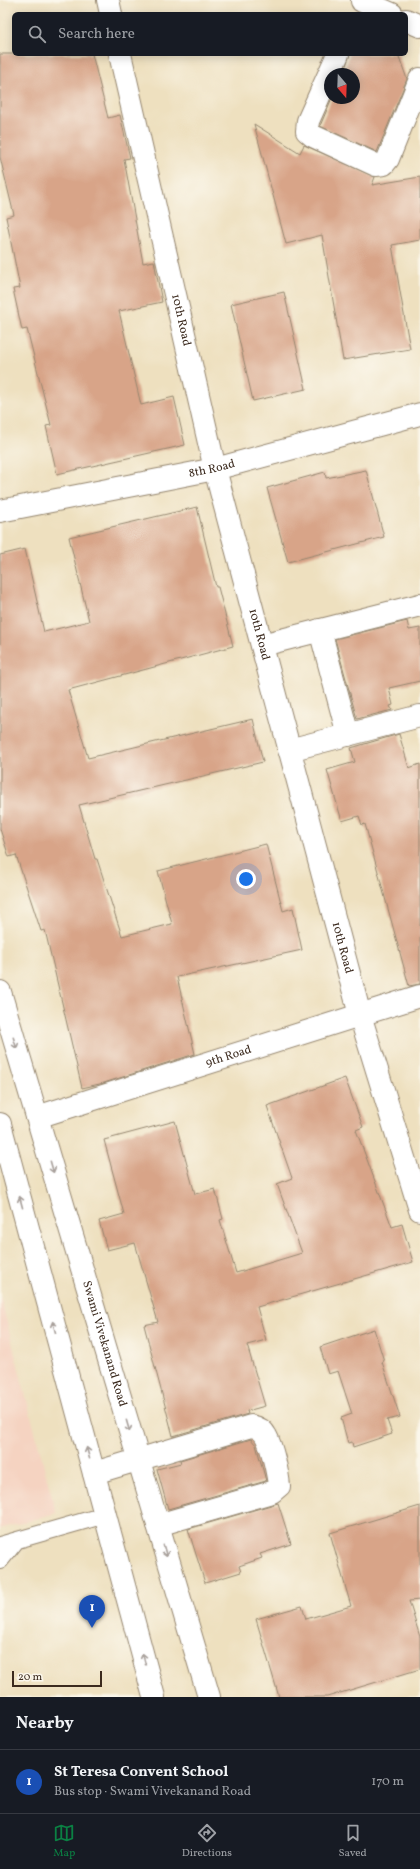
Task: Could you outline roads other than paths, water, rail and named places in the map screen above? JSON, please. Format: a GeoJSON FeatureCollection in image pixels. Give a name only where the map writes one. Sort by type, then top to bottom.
{"type":"FeatureCollection","features":[{"type":"Feature","properties":{"kind":"street"},"geometry":{"type":"LineString","coordinates":[[108,0],[111,12]]}},
{"type":"Feature","properties":{"kind":"street"},"geometry":{"type":"LineString","coordinates":[[360,5],[385,12]]}},
{"type":"Feature","properties":{"kind":"street"},"geometry":{"type":"LineString","coordinates":[[408,21],[420,26]]}},
{"type":"Feature","properties":{"kind":"street","name":"10th Road"},"geometry":{"type":"LineString","coordinates":[[120,56],[215,469],[360,1015],[420,1210]]}},
{"type":"Feature","properties":{"kind":"street"},"geometry":{"type":"LineString","coordinates":[[337,56],[308,121],[307,131],[312,136],[376,165],[384,164],[388,159],[420,79]]}},
{"type":"Feature","properties":{"kind":"street","name":"8th Road"},"geometry":{"type":"LineString","coordinates":[[0,511],[215,469],[420,414]]}},
{"type":"Feature","properties":{"kind":"street"},"geometry":{"type":"LineString","coordinates":[[262,645],[420,605]]}},
{"type":"Feature","properties":{"kind":"street"},"geometry":{"type":"LineString","coordinates":[[320,630],[348,735]]}},
{"type":"Feature","properties":{"kind":"street"},"geometry":{"type":"LineString","coordinates":[[289,750],[420,716]]}},
{"type":"Feature","properties":{"kind":"street","name":"Swami Vivekanand Road"},"geometry":{"type":"LineString","coordinates":[[0,992],[208,1697]]}},
{"type":"Feature","properties":{"kind":"street","name":"9th Road"},"geometry":{"type":"LineString","coordinates":[[37,1116],[420,996]]}},
{"type":"Feature","properties":{"kind":"street"},"geometry":{"type":"LineString","coordinates":[[0,1124],[154,1697]]}},
{"type":"Feature","properties":{"kind":"street"},"geometry":{"type":"LineString","coordinates":[[94,1473],[250,1426],[259,1428],[266,1436],[278,1476],[279,1486],[272,1492],[158,1525]]}},
{"type":"Feature","properties":{"kind":"lane"},"geometry":{"type":"LineString","coordinates":[[0,1545],[105,1514]]}},
{"type":"Feature","properties":{"kind":"lane"},"geometry":{"type":"LineString","coordinates":[[0,1561],[17,1540]]}},
{"type":"Feature","properties":{"kind":"place","name":"St Teresa Convent School"},"geometry":{"type":"Point","coordinates":[92,1628]}}]}
